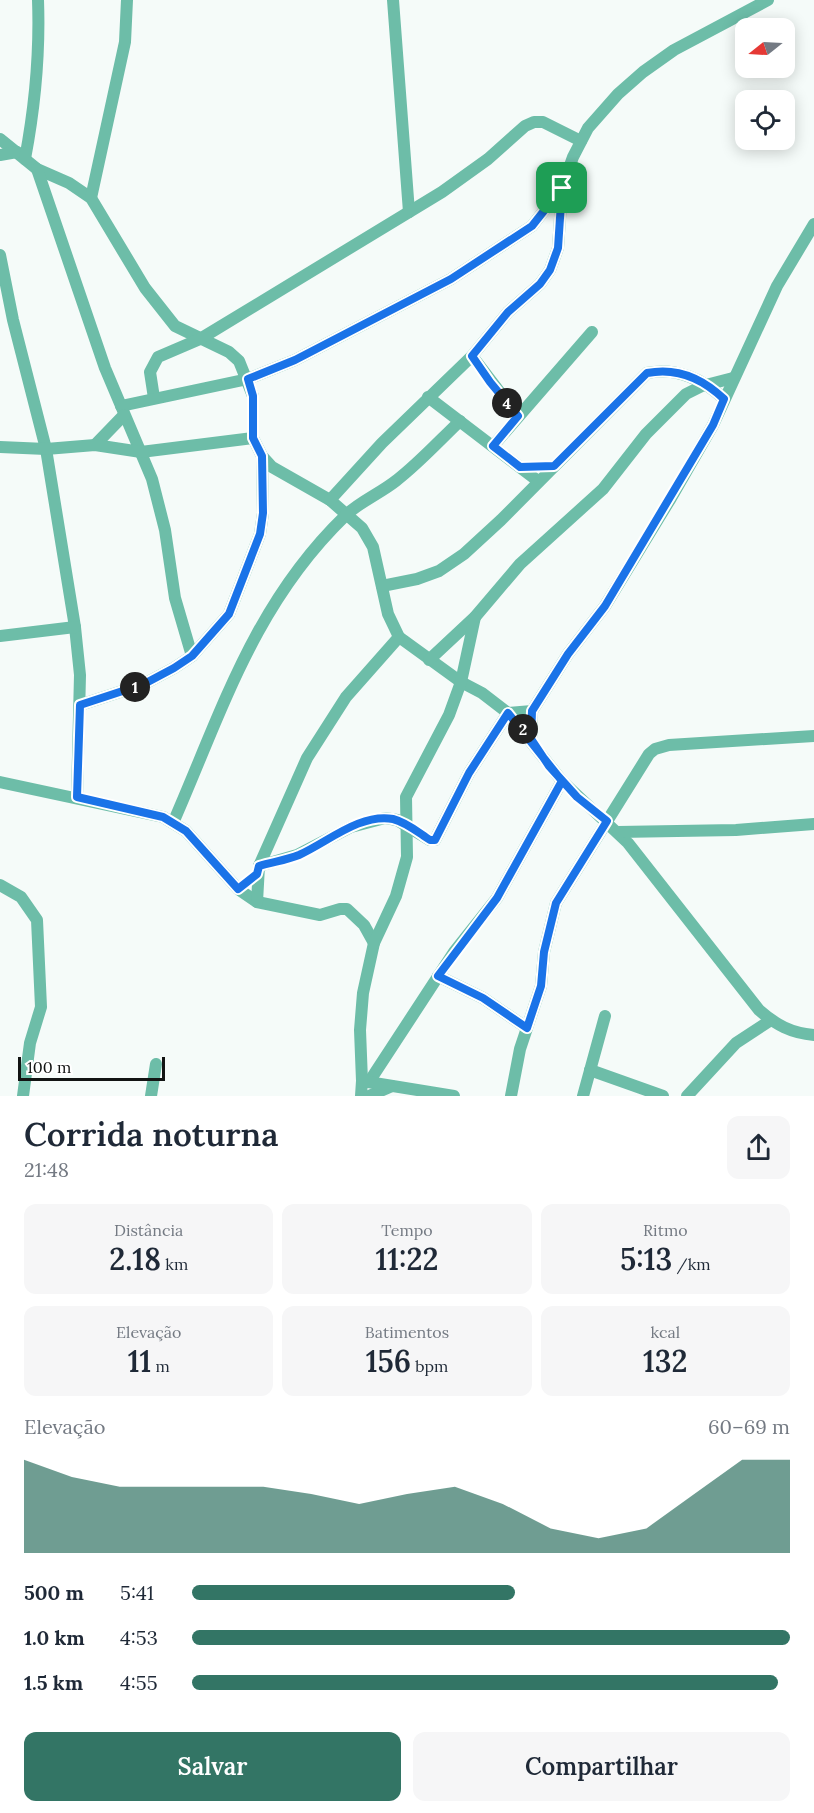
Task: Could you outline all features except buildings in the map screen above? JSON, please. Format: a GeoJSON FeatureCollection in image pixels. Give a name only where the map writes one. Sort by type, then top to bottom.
{"type":"FeatureCollection","features":[{"type":"Feature","properties":{"kind":"street"},"geometry":{"type":"LineString","coordinates":[[21,156],[37,85],[40,42],[38,0]]}},
{"type":"Feature","properties":{"kind":"street"},"geometry":{"type":"LineString","coordinates":[[91,198],[125,42],[128,0]]}},
{"type":"Feature","properties":{"kind":"street"},"geometry":{"type":"LineString","coordinates":[[393,0],[409,212]]}},
{"type":"Feature","properties":{"kind":"street"},"geometry":{"type":"LineString","coordinates":[[95,445],[122,410],[154,398],[248,379],[295,360],[451,279],[532,226],[562,188],[588,128],[618,94],[643,72],[674,50],[768,0]]}},
{"type":"Feature","properties":{"kind":"street"},"geometry":{"type":"LineString","coordinates":[[154,398],[150,372],[158,357],[200,339],[409,212],[488,159],[525,126],[534,122],[543,122],[581,141]]}},
{"type":"Feature","properties":{"kind":"street"},"geometry":{"type":"LineString","coordinates":[[0,138],[37,168],[69,183],[91,198],[145,288],[175,326],[229,352],[239,361],[253,396],[253,438],[262,456],[272,467],[330,500],[362,528],[373,547],[388,614],[399,637],[508,713],[531,739],[562,781],[618,832],[679,906],[759,1010],[771,1020],[795,1033],[814,1035]]}},
{"type":"Feature","properties":{"kind":"street"},"geometry":{"type":"LineString","coordinates":[[0,155],[21,156]]}},
{"type":"Feature","properties":{"kind":"street"},"geometry":{"type":"LineString","coordinates":[[37,168],[86,315],[122,410],[152,479],[165,530],[176,598],[192,656]]}},
{"type":"Feature","properties":{"kind":"street"},"geometry":{"type":"LineString","coordinates":[[330,500],[428,397],[472,356],[508,312],[540,284],[550,270],[558,248],[562,188]]}},
{"type":"Feature","properties":{"kind":"street"},"geometry":{"type":"LineString","coordinates":[[531,739],[532,711],[568,654],[605,606],[708,434],[777,286],[814,225]]}},
{"type":"Feature","properties":{"kind":"street"},"geometry":{"type":"LineString","coordinates":[[0,255],[39,429],[46,449],[75,627],[80,675],[77,797]]}},
{"type":"Feature","properties":{"kind":"street"},"geometry":{"type":"LineString","coordinates":[[493,446],[592,332]]}},
{"type":"Feature","properties":{"kind":"street"},"geometry":{"type":"LineString","coordinates":[[472,356],[518,416]]}},
{"type":"Feature","properties":{"kind":"street"},"geometry":{"type":"LineString","coordinates":[[382,586],[417,579],[438,571],[464,554],[501,520],[647,373],[661,370],[675,372],[708,384],[724,399]]}},
{"type":"Feature","properties":{"kind":"street"},"geometry":{"type":"LineString","coordinates":[[429,660],[475,617],[514,571],[603,489],[646,434],[686,394],[708,384],[733,378]]}},
{"type":"Feature","properties":{"kind":"street"},"geometry":{"type":"LineString","coordinates":[[428,397],[538,481]]}},
{"type":"Feature","properties":{"kind":"street"},"geometry":{"type":"LineString","coordinates":[[173,823],[258,628],[293,577],[346,515],[398,480],[460,421]]}},
{"type":"Feature","properties":{"kind":"street"},"geometry":{"type":"LineString","coordinates":[[25,446],[39,429]]}},
{"type":"Feature","properties":{"kind":"street"},"geometry":{"type":"LineString","coordinates":[[0,447],[25,446],[46,449],[95,445],[141,452],[253,438]]}},
{"type":"Feature","properties":{"kind":"street"},"geometry":{"type":"LineString","coordinates":[[80,705],[144,684],[192,656],[229,614],[254,550],[263,513],[262,456]]}},
{"type":"Feature","properties":{"kind":"street"},"geometry":{"type":"LineString","coordinates":[[520,467],[554,466]]}},
{"type":"Feature","properties":{"kind":"street"},"geometry":{"type":"LineString","coordinates":[[365,1081],[360,1030],[363,993],[375,943],[403,878],[407,857],[406,797],[449,715],[461,682],[475,617]]}},
{"type":"Feature","properties":{"kind":"street"},"geometry":{"type":"LineString","coordinates":[[0,636],[75,627]]}},
{"type":"Feature","properties":{"kind":"street"},"geometry":{"type":"LineString","coordinates":[[257,902],[258,870],[307,758],[359,680],[399,637]]}},
{"type":"Feature","properties":{"kind":"street"},"geometry":{"type":"LineString","coordinates":[[508,713],[532,711]]}},
{"type":"Feature","properties":{"kind":"street"},"geometry":{"type":"LineString","coordinates":[[238,889],[258,870],[297,855],[351,827],[371,821],[385,818],[397,820],[430,840],[438,837],[469,773],[508,713]]}},
{"type":"Feature","properties":{"kind":"street"},"geometry":{"type":"LineString","coordinates":[[511,1096],[527,1028],[541,986],[544,952],[556,903],[649,754],[660,747],[814,736]]}},
{"type":"Feature","properties":{"kind":"street"},"geometry":{"type":"LineString","coordinates":[[361,1096],[365,1081],[438,976],[497,898],[562,781]]}},
{"type":"Feature","properties":{"kind":"street"},"geometry":{"type":"LineString","coordinates":[[0,782],[163,817],[186,831],[238,889],[257,902],[320,915],[347,909],[364,926],[375,943]]}},
{"type":"Feature","properties":{"kind":"street"},"geometry":{"type":"LineString","coordinates":[[618,832],[736,830],[814,824]]}},
{"type":"Feature","properties":{"kind":"street"},"geometry":{"type":"LineString","coordinates":[[0,885],[21,897],[37,920],[41,1007],[30,1043],[23,1096]]}},
{"type":"Feature","properties":{"kind":"street"},"geometry":{"type":"LineString","coordinates":[[364,926],[381,927]]}},
{"type":"Feature","properties":{"kind":"street"},"geometry":{"type":"LineString","coordinates":[[438,976],[483,998],[527,1028]]}},
{"type":"Feature","properties":{"kind":"street"},"geometry":{"type":"LineString","coordinates":[[583,1096],[605,1016]]}},
{"type":"Feature","properties":{"kind":"street"},"geometry":{"type":"LineString","coordinates":[[687,1096],[736,1043],[771,1020]]}},
{"type":"Feature","properties":{"kind":"street"},"geometry":{"type":"LineString","coordinates":[[151,1096],[156,1064]]}},
{"type":"Feature","properties":{"kind":"street"},"geometry":{"type":"LineString","coordinates":[[590,1070],[663,1096]]}},
{"type":"Feature","properties":{"kind":"street"},"geometry":{"type":"LineString","coordinates":[[365,1081],[454,1096]]}},
{"type":"Feature","properties":{"kind":"street"},"geometry":{"type":"LineString","coordinates":[[369,1096],[393,1085]]}},
{"type":"Feature","properties":{"kind":"route"},"geometry":{"type":"LineString","coordinates":[[562,188],[532,226],[451,279],[295,360],[248,379],[253,396],[253,438],[262,456],[263,513],[260,534],[229,614],[192,656],[174,668],[144,684],[80,705],[77,797],[163,817],[186,831],[238,889],[257,874],[259,866],[297,855],[351,827],[371,821],[385,818],[397,820],[430,840],[435,840],[469,773],[508,713],[531,739],[549,766],[562,781],[497,898],[438,976],[483,998],[527,1028],[541,986],[544,952],[556,903],[607,821],[577,797],[549,766],[531,739],[532,711],[568,654],[605,606],[713,425],[724,399],[708,384],[675,372],[661,370],[647,373],[634,384],[590,432],[554,466],[520,467],[493,446],[518,416],[472,356],[508,312],[540,284],[550,270],[558,248],[562,188]]}}]}
